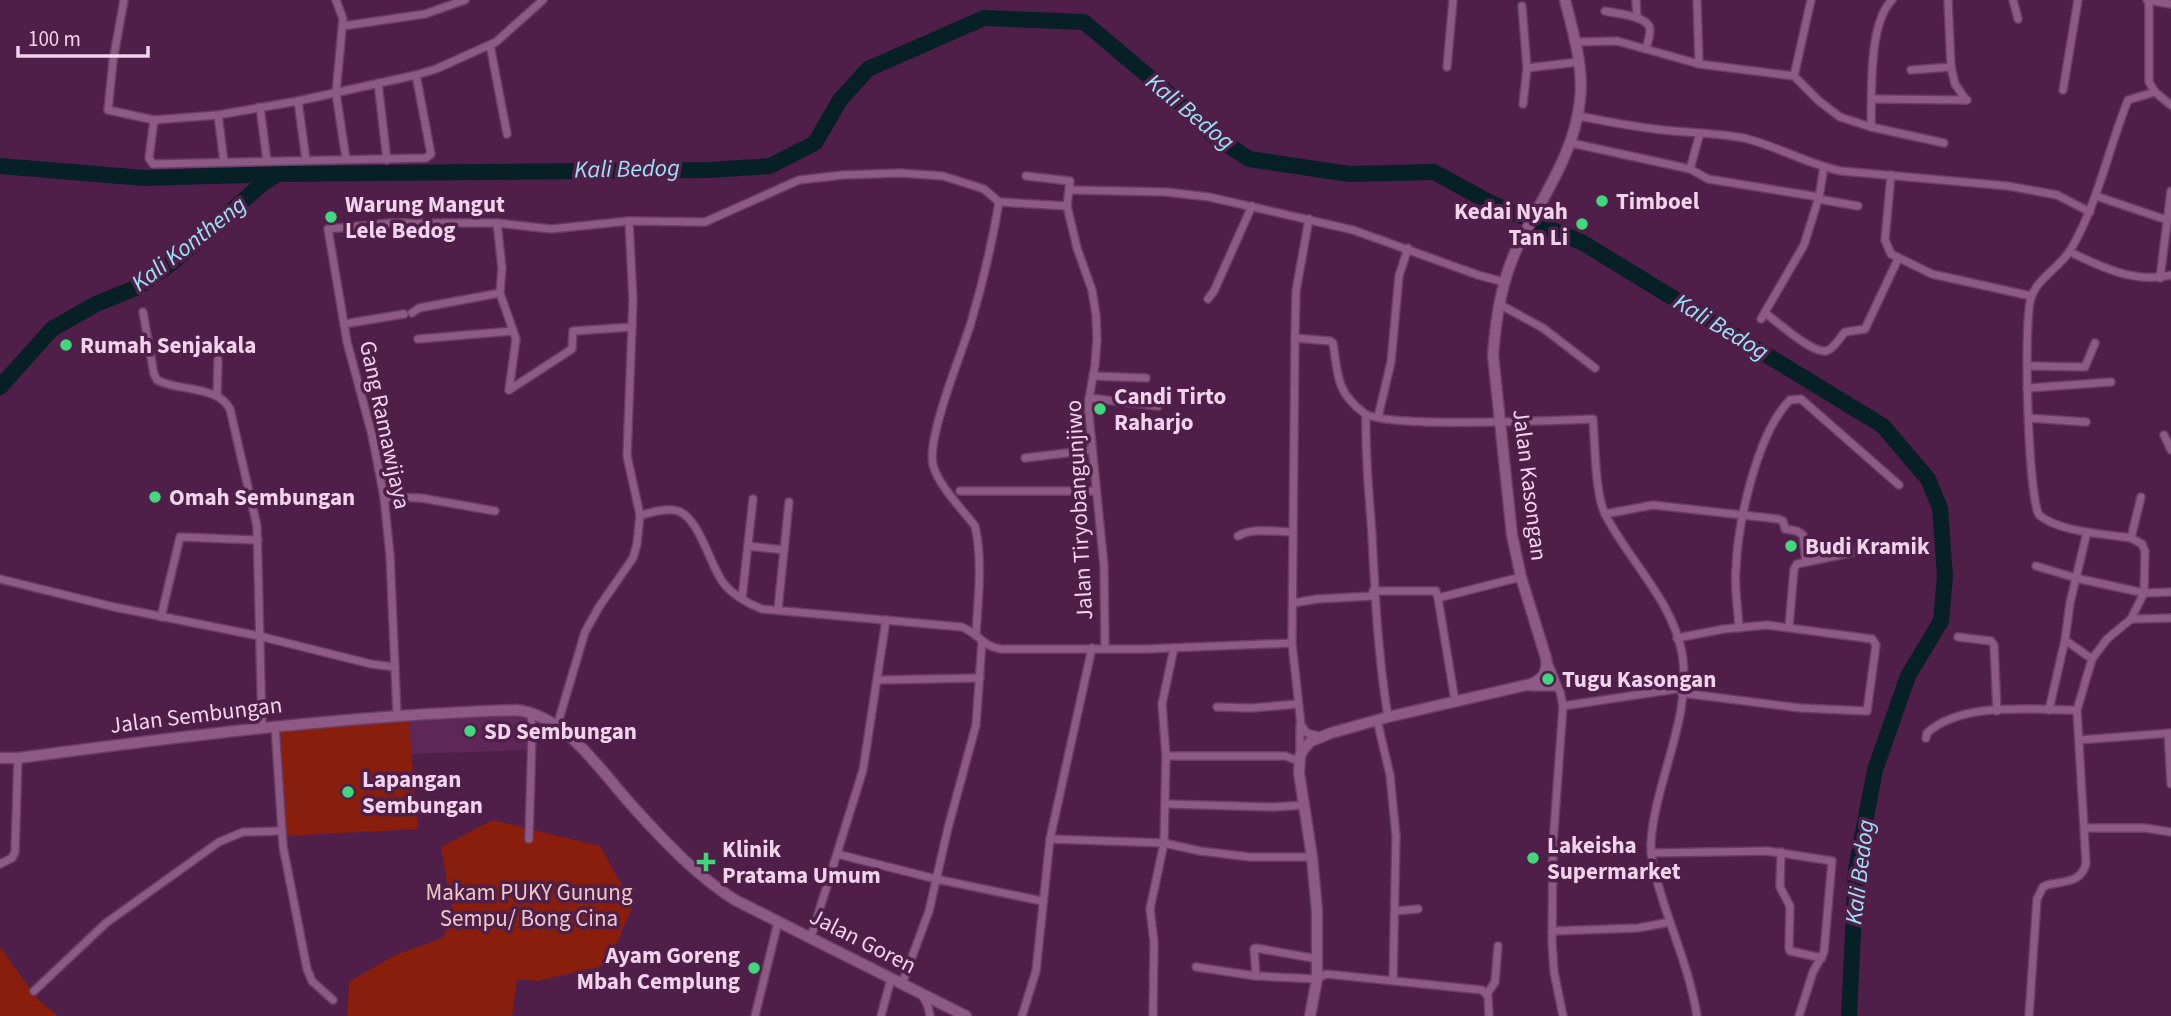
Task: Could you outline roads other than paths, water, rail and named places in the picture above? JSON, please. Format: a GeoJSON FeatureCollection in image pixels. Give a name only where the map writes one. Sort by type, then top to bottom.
{"type":"FeatureCollection","features":[{"type":"Feature","properties":{"kind":"main road","name":"Jalan Kasongan"},"geometry":{"type":"LineString","coordinates":[[1546,658],[1521,578],[1509,516],[1493,355],[1504,282],[1520,243],[1571,144],[1578,117],[1581,98],[1578,62],[1565,0]]}},
{"type":"Feature","properties":{"kind":"main road"},"geometry":{"type":"LineString","coordinates":[[1310,1016],[1318,959],[1312,857],[1299,758],[1307,745],[1323,736],[1383,719],[1520,688],[1543,677],[1546,658]]}},
{"type":"Feature","properties":{"kind":"main road","name":"Jalan Goren"},"geometry":{"type":"LineString","coordinates":[[397,715],[516,710],[531,712],[557,726],[583,750],[635,810],[710,883],[735,900],[966,1016]]}},
{"type":"Feature","properties":{"kind":"main road","name":"Jalan Sembungan"},"geometry":{"type":"LineString","coordinates":[[0,758],[18,758],[262,727],[397,715]]}},
{"type":"Feature","properties":{"kind":"street"},"geometry":{"type":"LineString","coordinates":[[124,0],[113,61],[108,110],[154,120],[218,115],[298,102],[416,75],[490,45],[543,0]]}},
{"type":"Feature","properties":{"kind":"street"},"geometry":{"type":"LineString","coordinates":[[336,0],[343,26],[336,93],[346,159]]}},
{"type":"Feature","properties":{"kind":"street"},"geometry":{"type":"LineString","coordinates":[[343,26],[425,14],[465,0]]}},
{"type":"Feature","properties":{"kind":"street"},"geometry":{"type":"LineString","coordinates":[[1447,67],[1453,0]]}},
{"type":"Feature","properties":{"kind":"street"},"geometry":{"type":"LineString","coordinates":[[1636,0],[1637,18]]}},
{"type":"Feature","properties":{"kind":"street"},"geometry":{"type":"LineString","coordinates":[[1697,0],[1699,64]]}},
{"type":"Feature","properties":{"kind":"street"},"geometry":{"type":"LineString","coordinates":[[1794,76],[1811,0]]}},
{"type":"Feature","properties":{"kind":"street"},"geometry":{"type":"LineString","coordinates":[[1871,127],[1876,38],[1885,8],[1892,0]]}},
{"type":"Feature","properties":{"kind":"street"},"geometry":{"type":"LineString","coordinates":[[1872,99],[1966,100],[1955,84],[1951,67],[1948,0]]}},
{"type":"Feature","properties":{"kind":"street"},"geometry":{"type":"LineString","coordinates":[[2013,0],[2018,19]]}},
{"type":"Feature","properties":{"kind":"street"},"geometry":{"type":"LineString","coordinates":[[2063,90],[2078,0]]}},
{"type":"Feature","properties":{"kind":"street"},"geometry":{"type":"LineString","coordinates":[[2171,4],[2148,1],[2149,82],[2155,92],[2171,105]]}},
{"type":"Feature","properties":{"kind":"street"},"geometry":{"type":"LineString","coordinates":[[1522,6],[1527,68],[1523,104]]}},
{"type":"Feature","properties":{"kind":"street"},"geometry":{"type":"LineString","coordinates":[[1605,11],[1637,18],[1650,28],[1646,49]]}},
{"type":"Feature","properties":{"kind":"street"},"geometry":{"type":"LineString","coordinates":[[1575,41],[1617,41],[1699,64],[1794,76],[1840,117],[1871,127],[1944,143]]}},
{"type":"Feature","properties":{"kind":"street"},"geometry":{"type":"LineString","coordinates":[[490,45],[507,134]]}},
{"type":"Feature","properties":{"kind":"street"},"geometry":{"type":"LineString","coordinates":[[1527,68],[1578,62]]}},
{"type":"Feature","properties":{"kind":"street"},"geometry":{"type":"LineString","coordinates":[[1911,70],[1951,67]]}},
{"type":"Feature","properties":{"kind":"street"},"geometry":{"type":"LineString","coordinates":[[154,120],[149,158],[151,163],[426,158],[431,154],[416,75]]}},
{"type":"Feature","properties":{"kind":"street"},"geometry":{"type":"LineString","coordinates":[[378,83],[387,160]]}},
{"type":"Feature","properties":{"kind":"street"},"geometry":{"type":"LineString","coordinates":[[2131,620],[2144,593],[2145,551],[2142,544],[2131,538],[2087,532],[2047,520],[2037,511],[2027,366],[2031,296],[2070,252],[2090,212],[2127,100],[2155,92]]}},
{"type":"Feature","properties":{"kind":"street"},"geometry":{"type":"LineString","coordinates":[[298,102],[306,160]]}},
{"type":"Feature","properties":{"kind":"street"},"geometry":{"type":"LineString","coordinates":[[260,107],[267,161]]}},
{"type":"Feature","properties":{"kind":"street"},"geometry":{"type":"LineString","coordinates":[[218,115],[224,162]]}},
{"type":"Feature","properties":{"kind":"street"},"geometry":{"type":"LineString","coordinates":[[1578,117],[1662,130],[1720,134],[1766,144],[1840,171],[2041,191],[2066,199],[2090,212]]}},
{"type":"Feature","properties":{"kind":"street"},"geometry":{"type":"LineString","coordinates":[[1690,170],[1700,133]]}},
{"type":"Feature","properties":{"kind":"street"},"geometry":{"type":"LineString","coordinates":[[1571,144],[1690,170],[1708,179],[1858,206]]}},
{"type":"Feature","properties":{"kind":"street"},"geometry":{"type":"LineString","coordinates":[[1824,167],[1804,245],[1763,316],[1812,348],[1826,351],[1832,348],[1845,332],[1865,328],[1898,259]]}},
{"type":"Feature","properties":{"kind":"street"},"geometry":{"type":"LineString","coordinates":[[632,327],[573,331],[572,349],[509,390],[516,339],[500,293],[502,268],[497,223],[551,229],[629,221],[705,222],[799,180],[900,173],[943,176],[984,190],[999,202],[1067,206],[1070,181],[1026,176]]}},
{"type":"Feature","properties":{"kind":"street"},"geometry":{"type":"LineString","coordinates":[[1891,175],[1885,240],[1888,250],[1898,259],[1932,274],[2031,296]]}},
{"type":"Feature","properties":{"kind":"street"},"geometry":{"type":"LineString","coordinates":[[1069,190],[1166,192],[1252,206],[1353,230],[1504,282]]}},
{"type":"Feature","properties":{"kind":"street"},"geometry":{"type":"LineString","coordinates":[[2160,278],[2171,191]]}},
{"type":"Feature","properties":{"kind":"street"},"geometry":{"type":"LineString","coordinates":[[2096,196],[2167,220]]}},
{"type":"Feature","properties":{"kind":"street"},"geometry":{"type":"LineString","coordinates":[[976,634],[979,575],[975,526],[936,474],[933,449],[947,394],[971,324],[994,235],[999,202]]}},
{"type":"Feature","properties":{"kind":"street","name":"Jalan Tiryobangunjiwo"},"geometry":{"type":"LineString","coordinates":[[1067,206],[1077,248],[1092,290],[1097,340],[1089,398],[1091,450],[1104,566],[1105,648]]}},
{"type":"Feature","properties":{"kind":"street"},"geometry":{"type":"LineString","coordinates":[[1208,299],[1252,206]]}},
{"type":"Feature","properties":{"kind":"street"},"geometry":{"type":"LineString","coordinates":[[1309,219],[1296,291],[1292,643],[1298,704],[1304,731],[1323,736]]}},
{"type":"Feature","properties":{"kind":"street"},"geometry":{"type":"LineString","coordinates":[[557,726],[586,632],[599,607],[633,558],[637,544],[640,514],[627,456],[633,283],[629,221]]}},
{"type":"Feature","properties":{"kind":"street","name":"Gang Ramawijaya"},"geometry":{"type":"LineString","coordinates":[[397,715],[390,555],[384,497],[372,435],[354,373],[328,229],[391,223],[497,223]]}},
{"type":"Feature","properties":{"kind":"street"},"geometry":{"type":"LineString","coordinates":[[1378,417],[1391,362],[1399,276],[1408,248]]}},
{"type":"Feature","properties":{"kind":"street"},"geometry":{"type":"LineString","coordinates":[[2070,252],[2124,274],[2160,278],[2171,275]]}},
{"type":"Feature","properties":{"kind":"street"},"geometry":{"type":"LineString","coordinates":[[344,324],[408,314],[419,308],[500,293]]}},
{"type":"Feature","properties":{"kind":"street"},"geometry":{"type":"LineString","coordinates":[[1499,304],[1543,328],[1595,368]]}},
{"type":"Feature","properties":{"kind":"street"},"geometry":{"type":"LineString","coordinates":[[143,312],[155,377],[160,382],[217,396],[224,400],[230,409],[250,492],[258,540],[262,727]]}},
{"type":"Feature","properties":{"kind":"street"},"geometry":{"type":"LineString","coordinates":[[418,339],[513,331]]}},
{"type":"Feature","properties":{"kind":"street"},"geometry":{"type":"LineString","coordinates":[[1295,338],[1334,343],[1340,388],[1366,415],[1425,422],[1593,419],[1600,494],[1605,514],[1656,592],[1678,638],[1682,660],[1682,691],[1653,828],[1651,853],[1688,975],[1697,1016]]}},
{"type":"Feature","properties":{"kind":"street"},"geometry":{"type":"LineString","coordinates":[[2027,366],[2085,368],[2095,343]]}},
{"type":"Feature","properties":{"kind":"street"},"geometry":{"type":"LineString","coordinates":[[217,396],[218,360]]}},
{"type":"Feature","properties":{"kind":"street"},"geometry":{"type":"LineString","coordinates":[[1093,376],[1146,379]]}},
{"type":"Feature","properties":{"kind":"street"},"geometry":{"type":"LineString","coordinates":[[2027,388],[2111,382]]}},
{"type":"Feature","properties":{"kind":"street"},"geometry":{"type":"LineString","coordinates":[[1089,398],[1158,406]]}},
{"type":"Feature","properties":{"kind":"street"},"geometry":{"type":"LineString","coordinates":[[1739,628],[1735,569],[1743,515],[1769,431],[1786,404],[1795,398],[1801,399],[1899,485]]}},
{"type":"Feature","properties":{"kind":"street"},"geometry":{"type":"LineString","coordinates":[[1366,415],[1365,456],[1373,594],[1396,836],[1394,980]]}},
{"type":"Feature","properties":{"kind":"street"},"geometry":{"type":"LineString","coordinates":[[2029,418],[2086,422]]}},
{"type":"Feature","properties":{"kind":"street"},"geometry":{"type":"LineString","coordinates":[[2164,435],[2171,450]]}},
{"type":"Feature","properties":{"kind":"street"},"geometry":{"type":"LineString","coordinates":[[1025,458],[1091,450]]}},
{"type":"Feature","properties":{"kind":"street"},"geometry":{"type":"LineString","coordinates":[[960,491],[1096,491]]}},
{"type":"Feature","properties":{"kind":"street"},"geometry":{"type":"LineString","coordinates":[[384,497],[421,498],[495,511]]}},
{"type":"Feature","properties":{"kind":"street"},"geometry":{"type":"LineString","coordinates":[[2131,538],[2141,497]]}},
{"type":"Feature","properties":{"kind":"street"},"geometry":{"type":"LineString","coordinates":[[743,598],[753,499]]}},
{"type":"Feature","properties":{"kind":"street"},"geometry":{"type":"LineString","coordinates":[[778,610],[789,502]]}},
{"type":"Feature","properties":{"kind":"street"},"geometry":{"type":"LineString","coordinates":[[1605,514],[1653,505],[1779,519],[1783,521],[1785,529],[1799,531],[1803,537],[1806,562]]}},
{"type":"Feature","properties":{"kind":"street"},"geometry":{"type":"LineString","coordinates":[[640,514],[676,510],[683,514],[702,540],[720,579],[750,605],[762,609],[952,625],[976,634],[990,647],[1001,649],[1174,648],[1292,643]]}},
{"type":"Feature","properties":{"kind":"street"},"geometry":{"type":"LineString","coordinates":[[1238,537],[1255,531],[1293,532]]}},
{"type":"Feature","properties":{"kind":"street"},"geometry":{"type":"LineString","coordinates":[[2049,710],[2087,532]]}},
{"type":"Feature","properties":{"kind":"street"},"geometry":{"type":"LineString","coordinates":[[161,617],[180,537],[258,540]]}},
{"type":"Feature","properties":{"kind":"street"},"geometry":{"type":"LineString","coordinates":[[748,546],[784,550]]}},
{"type":"Feature","properties":{"kind":"street"},"geometry":{"type":"LineString","coordinates":[[1789,627],[1794,569],[1797,564],[1883,546]]}},
{"type":"Feature","properties":{"kind":"street"},"geometry":{"type":"LineString","coordinates":[[2036,566],[2144,593],[2171,592]]}},
{"type":"Feature","properties":{"kind":"street"},"geometry":{"type":"LineString","coordinates":[[1438,598],[1521,578]]}},
{"type":"Feature","properties":{"kind":"street"},"geometry":{"type":"LineString","coordinates":[[2,579],[161,617],[394,667]]}},
{"type":"Feature","properties":{"kind":"street"},"geometry":{"type":"LineString","coordinates":[[1293,603],[1373,594],[1436,591],[1455,701]]}},
{"type":"Feature","properties":{"kind":"street"},"geometry":{"type":"LineString","coordinates":[[2029,1016],[2037,899],[2043,887],[2075,880],[2082,875],[2086,863],[2077,710],[2092,659],[2112,634],[2131,620],[2146,617],[2171,618]]}},
{"type":"Feature","properties":{"kind":"street"},"geometry":{"type":"LineString","coordinates":[[811,937],[863,770],[886,620]]}},
{"type":"Feature","properties":{"kind":"street"},"geometry":{"type":"LineString","coordinates":[[1563,706],[1682,691],[1800,708],[1867,711],[1876,645],[1874,640],[1767,625],[1678,638]]}},
{"type":"Feature","properties":{"kind":"street"},"geometry":{"type":"LineString","coordinates":[[1958,637],[1990,641],[1994,645],[1997,711]]}},
{"type":"Feature","properties":{"kind":"street"},"geometry":{"type":"LineString","coordinates":[[2065,640],[2092,659]]}},
{"type":"Feature","properties":{"kind":"street"},"geometry":{"type":"LineString","coordinates":[[881,1016],[929,911],[976,724],[982,642]]}},
{"type":"Feature","properties":{"kind":"street"},"geometry":{"type":"LineString","coordinates":[[1022,1016],[1036,971],[1050,839],[1092,648]]}},
{"type":"Feature","properties":{"kind":"street"},"geometry":{"type":"LineString","coordinates":[[1153,1016],[1154,942],[1150,909],[1164,843],[1166,756],[1162,704],[1174,648]]}},
{"type":"Feature","properties":{"kind":"street"},"geometry":{"type":"LineString","coordinates":[[1546,658],[1560,691],[1563,706],[1553,844],[1552,931],[1553,965],[1563,1016]]}},
{"type":"Feature","properties":{"kind":"street"},"geometry":{"type":"LineString","coordinates":[[877,680],[979,678]]}},
{"type":"Feature","properties":{"kind":"street"},"geometry":{"type":"LineString","coordinates":[[1520,688],[1554,686],[1560,691]]}},
{"type":"Feature","properties":{"kind":"street"},"geometry":{"type":"LineString","coordinates":[[1217,706],[1251,708],[1298,704]]}},
{"type":"Feature","properties":{"kind":"street"},"geometry":{"type":"LineString","coordinates":[[1926,738],[1932,728],[1973,712],[2077,710]]}},
{"type":"Feature","properties":{"kind":"street"},"geometry":{"type":"LineString","coordinates":[[528,839],[531,712]]}},
{"type":"Feature","properties":{"kind":"street"},"geometry":{"type":"LineString","coordinates":[[1166,756],[1299,758],[1300,718]]}},
{"type":"Feature","properties":{"kind":"street"},"geometry":{"type":"LineString","coordinates":[[275,726],[281,831],[307,969],[312,981],[333,1000]]}},
{"type":"Feature","properties":{"kind":"street"},"geometry":{"type":"LineString","coordinates":[[2078,740],[2169,733],[2171,784]]}},
{"type":"Feature","properties":{"kind":"street"},"geometry":{"type":"LineString","coordinates":[[0,864],[12,858],[15,852],[18,758]]}},
{"type":"Feature","properties":{"kind":"street"},"geometry":{"type":"LineString","coordinates":[[1165,804],[1272,807],[1304,805]]}},
{"type":"Feature","properties":{"kind":"street"},"geometry":{"type":"LineString","coordinates":[[2085,828],[2145,828],[2171,832]]}},
{"type":"Feature","properties":{"kind":"street"},"geometry":{"type":"LineString","coordinates":[[34,991],[106,923],[219,842],[243,832],[281,831]]}},
{"type":"Feature","properties":{"kind":"street"},"geometry":{"type":"LineString","coordinates":[[1050,839],[1164,843],[1200,851],[1250,857],[1312,857]]}},
{"type":"Feature","properties":{"kind":"street"},"geometry":{"type":"LineString","coordinates":[[1651,853],[1781,852],[1832,862],[1822,958],[1813,972],[1799,1016]]}},
{"type":"Feature","properties":{"kind":"street"},"geometry":{"type":"LineString","coordinates":[[1781,852],[1780,887],[1790,906],[1790,951],[1822,958]]}},
{"type":"Feature","properties":{"kind":"street"},"geometry":{"type":"LineString","coordinates":[[837,854],[936,879],[1042,901]]}},
{"type":"Feature","properties":{"kind":"street"},"geometry":{"type":"LineString","coordinates":[[1395,911],[1418,909]]}},
{"type":"Feature","properties":{"kind":"street"},"geometry":{"type":"LineString","coordinates":[[757,1016],[778,922]]}},
{"type":"Feature","properties":{"kind":"street"},"geometry":{"type":"LineString","coordinates":[[1552,931],[1638,928],[1670,922]]}},
{"type":"Feature","properties":{"kind":"street"},"geometry":{"type":"LineString","coordinates":[[1489,1016],[1487,994],[1495,982],[1498,946]]}},
{"type":"Feature","properties":{"kind":"street"},"geometry":{"type":"LineString","coordinates":[[1256,976],[1256,948],[1318,959]]}},
{"type":"Feature","properties":{"kind":"street"},"geometry":{"type":"LineString","coordinates":[[1196,967],[1256,976],[1317,979],[1326,974],[1394,980],[1482,990],[1487,994]]}},
{"type":"Feature","properties":{"kind":"street"},"geometry":{"type":"LineString","coordinates":[[922,995],[929,1014]]}},
{"type":"Feature","properties":{"kind":"street"},"geometry":{"type":"LineString","coordinates":[[929,1014],[934,1005],[942,1004]]}},
{"type":"Feature","properties":{"kind":"waterway","name":"Kali Bedog"},"geometry":{"type":"LineString","coordinates":[[0,166],[144,178],[278,174],[709,170],[770,166],[815,143],[840,100],[868,69],[984,18],[1084,22],[1179,102],[1214,136],[1249,159],[1349,174],[1434,172],[1489,202],[1583,243],[1883,426],[1928,479],[1940,508],[1945,576],[1941,621],[1908,676],[1875,770],[1856,869],[1849,1016]]}},
{"type":"Feature","properties":{"kind":"waterway","name":"Kali Kontheng"},"geometry":{"type":"LineString","coordinates":[[0,387],[52,329],[96,304],[138,287],[173,262],[262,184],[278,174]]}},
{"type":"Feature","properties":{"kind":"place","name":"Timboel"},"geometry":{"type":"Point","coordinates":[1602,201]}},
{"type":"Feature","properties":{"kind":"place","name":"Warung Mangut Lele Bedog"},"geometry":{"type":"Point","coordinates":[331,217]}},
{"type":"Feature","properties":{"kind":"place","name":"Kedai Nyah Tan Li"},"geometry":{"type":"Point","coordinates":[1582,224]}},
{"type":"Feature","properties":{"kind":"place","name":"Rumah Senjakala"},"geometry":{"type":"Point","coordinates":[66,345]}},
{"type":"Feature","properties":{"kind":"place","name":"Candi Tirto Raharjo"},"geometry":{"type":"Point","coordinates":[1100,409]}},
{"type":"Feature","properties":{"kind":"place","name":"Omah Sembungan"},"geometry":{"type":"Point","coordinates":[155,497]}},
{"type":"Feature","properties":{"kind":"place","name":"Budi Kramik"},"geometry":{"type":"Point","coordinates":[1791,546]}},
{"type":"Feature","properties":{"kind":"place","name":"Tugu Kasongan"},"geometry":{"type":"Point","coordinates":[1548,679]}},
{"type":"Feature","properties":{"kind":"place","name":"SD Sembungan"},"geometry":{"type":"Point","coordinates":[470,731]}},
{"type":"Feature","properties":{"kind":"place","name":"Lapangan Sembungan"},"geometry":{"type":"Point","coordinates":[348,792]}},
{"type":"Feature","properties":{"kind":"place","name":"Lakeisha Supermarket"},"geometry":{"type":"Point","coordinates":[1533,858]}},
{"type":"Feature","properties":{"kind":"place","name":"Klinik Pratama Umum"},"geometry":{"type":"Point","coordinates":[706,862]}},
{"type":"Feature","properties":{"kind":"place","name":"Ayam Goreng Mbah Cemplung"},"geometry":{"type":"Point","coordinates":[754,968]}},
{"type":"Feature","properties":{"kind":"park label","name":"Makam PUKY Gunung Sempu/ Bong Cina"},"geometry":{"type":"Point","coordinates":[529,905]}}]}
